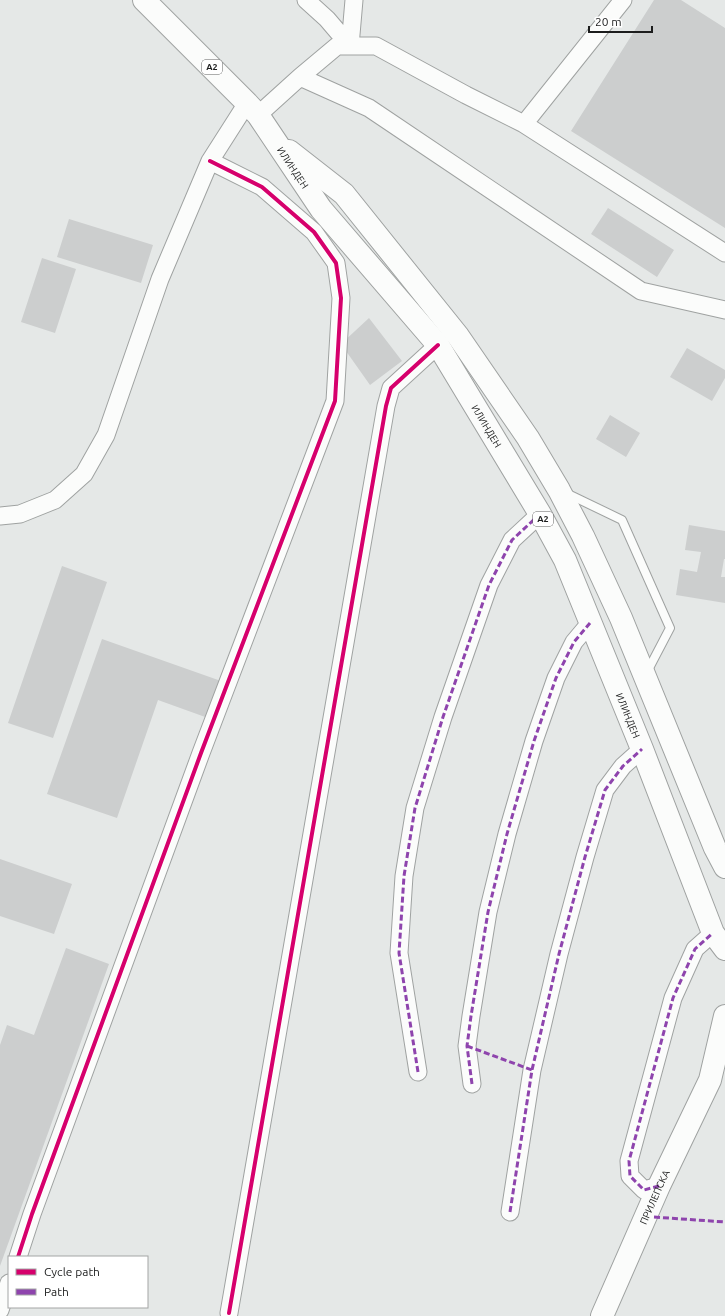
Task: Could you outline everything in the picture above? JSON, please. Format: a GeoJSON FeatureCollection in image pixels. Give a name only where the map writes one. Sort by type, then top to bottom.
{"type":"FeatureCollection","features":[{"type":"Feature","properties":{"kind":"main road","name":"A2"},"geometry":{"type":"LineString","coordinates":[[144,0],[253,109],[274,139]]}},
{"type":"Feature","properties":{"kind":"main road","name":"ИЛИНДЕН"},"geometry":{"type":"LineString","coordinates":[[274,139],[320,209],[438,345],[540,514],[565,560],[719,941]]}},
{"type":"Feature","properties":{"kind":"main road","name":"ИЛИНДЕН"},"geometry":{"type":"LineString","coordinates":[[274,139],[344,194],[458,336],[528,438],[559,490],[583,536],[621,618],[715,848],[725,867]]}},
{"type":"Feature","properties":{"kind":"main road","name":"ПРИЛЕПСКА"},"geometry":{"type":"LineString","coordinates":[[602,1316],[658,1186],[717,1074],[725,1016]]}},
{"type":"Feature","properties":{"kind":"street"},"geometry":{"type":"LineString","coordinates":[[306,0],[327,19],[350,46]]}},
{"type":"Feature","properties":{"kind":"street"},"geometry":{"type":"LineString","coordinates":[[350,46],[354,0]]}},
{"type":"Feature","properties":{"kind":"street"},"geometry":{"type":"LineString","coordinates":[[524,124],[623,0]]}},
{"type":"Feature","properties":{"kind":"street"},"geometry":{"type":"LineString","coordinates":[[0,516],[20,514],[55,500],[84,474],[106,434],[160,279],[210,161],[253,109],[300,77],[338,46],[376,46],[466,95],[524,124],[725,253]]}},
{"type":"Feature","properties":{"kind":"street"},"geometry":{"type":"LineString","coordinates":[[300,77],[369,108],[641,290],[725,310]]}},
{"type":"Feature","properties":{"kind":"street"},"geometry":{"type":"LineString","coordinates":[[18,1256],[32,1214],[198,760],[335,402],[341,298],[336,263],[314,232],[262,187],[210,161]]}},
{"type":"Feature","properties":{"kind":"street"},"geometry":{"type":"LineString","coordinates":[[229,1313],[386,406],[391,388],[438,345]]}},
{"type":"Feature","properties":{"kind":"street"},"geometry":{"type":"LineString","coordinates":[[418,1072],[399,953],[404,876],[415,808],[443,718],[489,585],[512,540],[540,514]]}},
{"type":"Feature","properties":{"kind":"street"},"geometry":{"type":"LineString","coordinates":[[472,1084],[467,1046],[471,1016],[488,912],[507,834],[534,742],[556,678],[574,642],[590,623]]}},
{"type":"Feature","properties":{"kind":"street"},"geometry":{"type":"LineString","coordinates":[[510,1212],[532,1070],[559,954],[585,857],[605,790],[623,766],[642,749]]}},
{"type":"Feature","properties":{"kind":"street"},"geometry":{"type":"LineString","coordinates":[[658,1186],[644,1190],[630,1176],[629,1161],[673,998],[695,949],[719,941]]}},
{"type":"Feature","properties":{"kind":"street"},"geometry":{"type":"LineString","coordinates":[[0,1310],[8,1286]]}},
{"type":"Feature","properties":{"kind":"lane"},"geometry":{"type":"LineString","coordinates":[[559,490],[622,520],[670,628],[645,677]]}},
{"type":"Feature","properties":{"kind":"building"},"geometry":{"type":"Polygon","coordinates":[[[654,0],[681,0],[725,28],[725,228],[571,131],[654,0]]]}},
{"type":"Feature","properties":{"kind":"building"},"geometry":{"type":"Polygon","coordinates":[[[608,208],[674,250],[657,277],[591,234],[608,208]]]}},
{"type":"Feature","properties":{"kind":"building"},"geometry":{"type":"Polygon","coordinates":[[[69,219],[153,245],[141,283],[57,257],[69,219]]]}},
{"type":"Feature","properties":{"kind":"building"},"geometry":{"type":"Polygon","coordinates":[[[42,258],[76,269],[55,333],[21,322],[42,258]]]}},
{"type":"Feature","properties":{"kind":"building"},"geometry":{"type":"Polygon","coordinates":[[[369,318],[402,361],[370,385],[341,344],[369,318]]]}},
{"type":"Feature","properties":{"kind":"building"},"geometry":{"type":"Polygon","coordinates":[[[687,348],[725,370],[725,378],[712,401],[670,377],[687,348]]]}},
{"type":"Feature","properties":{"kind":"building"},"geometry":{"type":"Polygon","coordinates":[[[610,415],[640,433],[626,457],[596,439],[610,415]]]}},
{"type":"Feature","properties":{"kind":"building"},"geometry":{"type":"Polygon","coordinates":[[[689,525],[725,531],[725,559],[721,577],[725,577],[725,603],[676,595],[680,569],[697,572],[701,552],[685,550],[689,525]]]}},
{"type":"Feature","properties":{"kind":"building"},"geometry":{"type":"Polygon","coordinates":[[[62,566],[107,582],[53,738],[8,723],[62,566]]]}},
{"type":"Feature","properties":{"kind":"building"},"geometry":{"type":"Polygon","coordinates":[[[102,639],[221,681],[208,718],[158,700],[117,818],[47,794],[102,639]]]}},
{"type":"Feature","properties":{"kind":"building"},"geometry":{"type":"Polygon","coordinates":[[[0,859],[72,884],[54,934],[0,916],[0,859]]]}},
{"type":"Feature","properties":{"kind":"building"},"geometry":{"type":"Polygon","coordinates":[[[66,948],[109,964],[0,1266],[0,1045],[7,1025],[34,1035],[66,948]]]}},
{"type":"Feature","properties":{"kind":"marked path"},"geometry":{"type":"LineString","coordinates":[[418,1072],[399,953],[404,876],[415,808],[443,717],[489,585],[512,540],[540,514]]}},
{"type":"Feature","properties":{"kind":"marked path"},"geometry":{"type":"LineString","coordinates":[[472,1084],[467,1046],[471,1016],[488,912],[507,834],[534,741],[556,678],[574,642],[590,623]]}},
{"type":"Feature","properties":{"kind":"marked path"},"geometry":{"type":"LineString","coordinates":[[510,1212],[532,1070],[559,954],[585,857],[605,790],[623,766],[642,749]]}},
{"type":"Feature","properties":{"kind":"marked path"},"geometry":{"type":"LineString","coordinates":[[659,1186],[644,1190],[630,1176],[629,1161],[673,998],[695,949],[713,933]]}},
{"type":"Feature","properties":{"kind":"marked path"},"geometry":{"type":"LineString","coordinates":[[467,1046],[532,1070]]}},
{"type":"Feature","properties":{"kind":"marked path"},"geometry":{"type":"LineString","coordinates":[[654,1217],[725,1222]]}},
{"type":"Feature","properties":{"kind":"cycle path"},"geometry":{"type":"LineString","coordinates":[[18,1256],[32,1214],[201,753],[335,401],[341,298],[336,263],[314,232],[262,187],[210,161]]}},
{"type":"Feature","properties":{"kind":"cycle path"},"geometry":{"type":"LineString","coordinates":[[229,1313],[386,406],[391,388],[438,345]]}}]}
